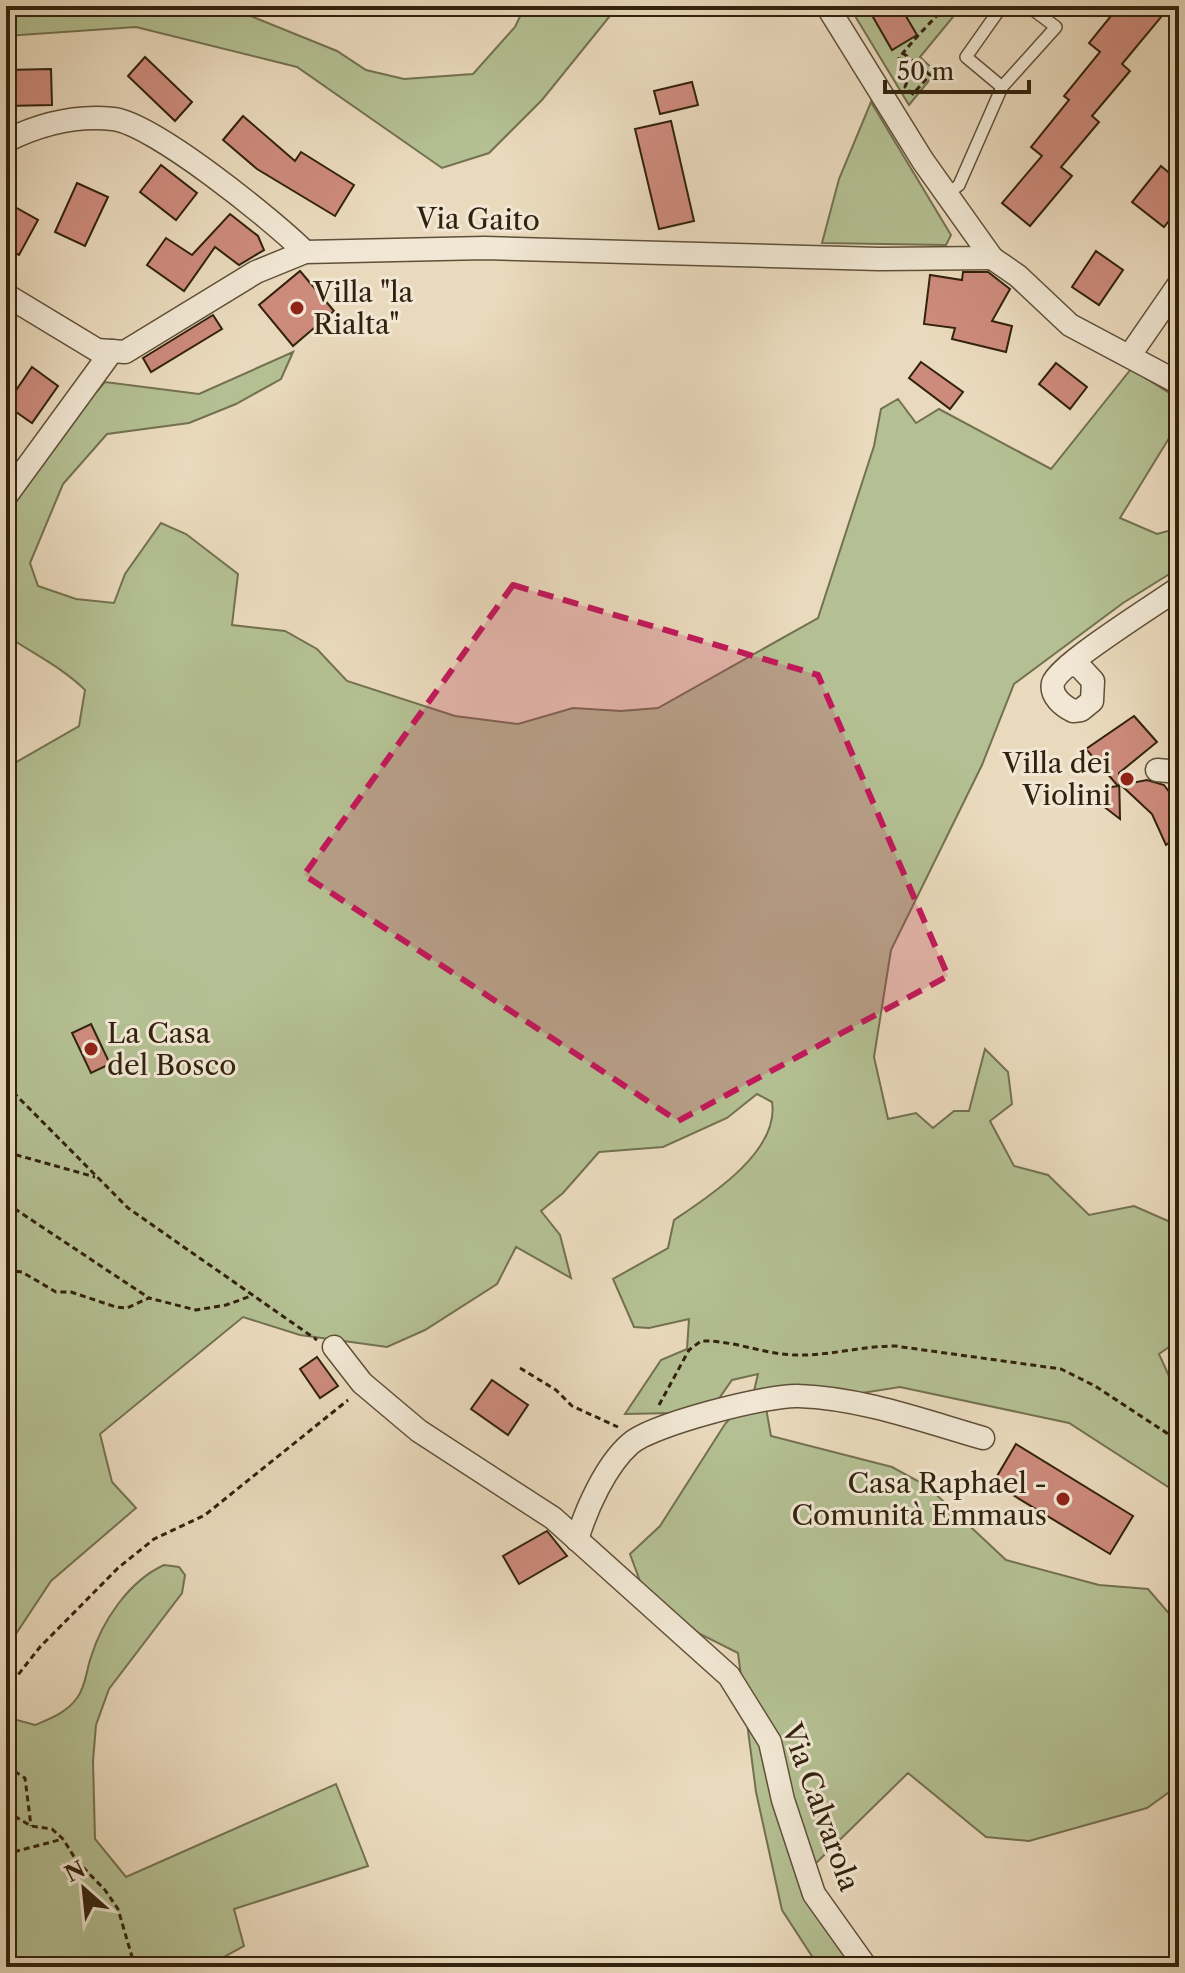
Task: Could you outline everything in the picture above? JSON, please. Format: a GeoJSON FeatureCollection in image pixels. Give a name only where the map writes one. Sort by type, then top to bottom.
{"type":"FeatureCollection","features":[{"type":"Feature","properties":{"kind":"street"},"geometry":{"type":"LineString","coordinates":[[827,6],[946,195],[992,258],[1018,276],[1070,325],[1179,383]]}},
{"type":"Feature","properties":{"kind":"street"},"geometry":{"type":"LineString","coordinates":[[6,141],[64,119],[116,119],[176,150],[286,233],[305,252]]}},
{"type":"Feature","properties":{"kind":"street","name":"Via Gaito"},"geometry":{"type":"LineString","coordinates":[[112,351],[125,352],[256,272],[305,252],[485,248],[879,259],[992,258]]}},
{"type":"Feature","properties":{"kind":"street"},"geometry":{"type":"LineString","coordinates":[[1130,355],[1179,284]]}},
{"type":"Feature","properties":{"kind":"street"},"geometry":{"type":"LineString","coordinates":[[6,295],[97,350],[112,351]]}},
{"type":"Feature","properties":{"kind":"street"},"geometry":{"type":"LineString","coordinates":[[6,496],[112,351]]}},
{"type":"Feature","properties":{"kind":"street"},"geometry":{"type":"LineString","coordinates":[[1069,665],[1179,588]]}},
{"type":"Feature","properties":{"kind":"street","name":"Via Calvarola"},"geometry":{"type":"LineString","coordinates":[[334,1347],[362,1383],[419,1431],[553,1518],[729,1676],[770,1742],[783,1800],[814,1894],[866,1967]]}},
{"type":"Feature","properties":{"kind":"street"},"geometry":{"type":"LineString","coordinates":[[577,1540],[595,1498],[639,1437],[752,1403],[797,1395],[868,1406],[983,1438]]}},
{"type":"Feature","properties":{"kind":"lane"},"geometry":{"type":"LineString","coordinates":[[1002,6],[966,57],[1002,87]]}},
{"type":"Feature","properties":{"kind":"lane"},"geometry":{"type":"LineString","coordinates":[[946,195],[959,185],[1002,87],[1056,27],[1028,6]]}},
{"type":"Feature","properties":{"kind":"path"},"geometry":{"type":"LineString","coordinates":[[903,53],[930,75],[913,94],[905,87],[911,71],[899,58],[903,53],[946,6]]}},
{"type":"Feature","properties":{"kind":"path"},"geometry":{"type":"LineString","coordinates":[[6,1085],[128,1208],[309,1337],[334,1347]]}},
{"type":"Feature","properties":{"kind":"path"},"geometry":{"type":"LineString","coordinates":[[6,1152],[96,1177]]}},
{"type":"Feature","properties":{"kind":"path"},"geometry":{"type":"LineString","coordinates":[[6,1203],[149,1298],[196,1310],[226,1305],[251,1296]]}},
{"type":"Feature","properties":{"kind":"path"},"geometry":{"type":"LineString","coordinates":[[6,1270],[22,1272],[56,1292],[71,1292],[116,1307],[127,1308],[149,1298]]}},
{"type":"Feature","properties":{"kind":"path"},"geometry":{"type":"LineString","coordinates":[[520,1368],[556,1390],[572,1406],[639,1437],[689,1350],[701,1341],[790,1355],[849,1353],[875,1346],[895,1346],[1045,1364],[1095,1386],[1179,1441]]}},
{"type":"Feature","properties":{"kind":"path"},"geometry":{"type":"LineString","coordinates":[[7,1689],[57,1628],[118,1568],[154,1539],[205,1515],[344,1402],[362,1383]]}},
{"type":"Feature","properties":{"kind":"path"},"geometry":{"type":"LineString","coordinates":[[6,1766],[25,1778],[31,1826]]}},
{"type":"Feature","properties":{"kind":"path"},"geometry":{"type":"LineString","coordinates":[[6,1811],[31,1826],[52,1829],[63,1839],[76,1860],[105,1890],[118,1909],[135,1967]]}},
{"type":"Feature","properties":{"kind":"path"},"geometry":{"type":"LineString","coordinates":[[6,1858],[17,1851],[63,1839]]}},
{"type":"Feature","properties":{"kind":"highlighted area"},"geometry":{"type":"Polygon","coordinates":[[[513,585],[818,675],[948,976],[678,1121],[304,875],[513,585]]]}},
{"type":"Feature","properties":{"kind":"green space"},"geometry":{"type":"Polygon","coordinates":[[[6,6],[226,6],[337,51],[366,70],[404,79],[473,74],[515,27],[525,6],[618,6],[542,100],[489,153],[442,168],[297,67],[136,27],[6,36],[6,6]]]}},
{"type":"Feature","properties":{"kind":"green space"},"geometry":{"type":"Polygon","coordinates":[[[849,6],[962,6],[920,57],[936,72],[909,105],[849,6]]]}},
{"type":"Feature","properties":{"kind":"green space"},"geometry":{"type":"Polygon","coordinates":[[[871,102],[951,235],[946,245],[822,243],[839,179],[871,102]]]}},
{"type":"Feature","properties":{"kind":"green space"},"geometry":{"type":"Polygon","coordinates":[[[293,352],[281,379],[236,404],[189,423],[107,434],[63,484],[30,563],[38,586],[76,599],[114,603],[125,574],[161,523],[186,534],[238,574],[232,625],[285,631],[317,649],[347,681],[455,716],[518,724],[573,708],[621,711],[658,708],[818,618],[874,446],[881,409],[898,399],[916,423],[939,409],[1051,469],[1131,369],[1179,399],[1179,422],[1120,518],[1157,534],[1179,528],[1179,568],[1123,603],[1014,684],[982,765],[891,950],[874,1057],[888,1119],[916,1113],[933,1128],[954,1111],[969,1111],[985,1049],[1008,1072],[1012,1104],[990,1121],[1014,1166],[1048,1175],[1089,1215],[1134,1206],[1175,1224],[1179,1340],[1159,1354],[1179,1398],[1179,1494],[1069,1423],[900,1387],[766,1408],[771,1436],[892,1467],[927,1486],[1006,1560],[1099,1585],[1148,1589],[1179,1625],[1179,1785],[1147,1808],[1029,1841],[986,1837],[908,1773],[813,1866],[853,1967],[819,1967],[782,1910],[756,1792],[738,1653],[700,1634],[644,1592],[630,1554],[660,1526],[725,1424],[754,1391],[758,1374],[732,1380],[713,1407],[675,1413],[625,1414],[661,1360],[687,1349],[689,1319],[649,1328],[634,1327],[613,1279],[668,1248],[674,1220],[723,1185],[754,1155],[772,1120],[772,1102],[757,1094],[727,1118],[663,1147],[599,1152],[563,1193],[541,1211],[560,1235],[571,1278],[516,1247],[497,1284],[425,1330],[387,1347],[300,1335],[243,1317],[100,1434],[112,1482],[136,1508],[51,1581],[6,1649],[6,768],[79,726],[85,690],[6,635],[6,493],[105,382],[199,394],[293,352]]]}},
{"type":"Feature","properties":{"kind":"green space"},"geometry":{"type":"Polygon","coordinates":[[[164,1565],[179,1567],[185,1575],[182,1593],[109,1689],[96,1725],[93,1761],[95,1839],[126,1877],[336,1784],[368,1866],[234,1909],[244,1946],[211,1964],[211,1967],[6,1967],[6,1717],[35,1725],[68,1708],[82,1688],[96,1643],[118,1604],[139,1581],[164,1565]]]}},
{"type":"Feature","properties":{"kind":"building"},"geometry":{"type":"Polygon","coordinates":[[[891,6],[900,6],[917,35],[892,50],[873,17],[891,6]]]}},
{"type":"Feature","properties":{"kind":"building"},"geometry":{"type":"Polygon","coordinates":[[[1119,6],[1150,6],[1162,16],[1122,64],[1130,71],[1092,116],[1099,122],[1061,167],[1072,176],[1030,226],[1002,203],[1042,156],[1031,147],[1069,100],[1064,96],[1100,52],[1089,43],[1119,6]]]}},
{"type":"Feature","properties":{"kind":"building"},"geometry":{"type":"Polygon","coordinates":[[[145,57],[192,102],[175,121],[128,76],[145,57]]]}},
{"type":"Feature","properties":{"kind":"building"},"geometry":{"type":"Polygon","coordinates":[[[51,69],[52,105],[6,106],[6,70],[51,69]]]}},
{"type":"Feature","properties":{"kind":"building"},"geometry":{"type":"Polygon","coordinates":[[[692,82],[698,105],[660,114],[654,91],[692,82]]]}},
{"type":"Feature","properties":{"kind":"building"},"geometry":{"type":"Polygon","coordinates":[[[243,116],[295,161],[301,152],[354,185],[335,216],[257,169],[223,140],[243,116]]]}},
{"type":"Feature","properties":{"kind":"building"},"geometry":{"type":"Polygon","coordinates":[[[671,121],[694,221],[659,229],[635,129],[671,121]]]}},
{"type":"Feature","properties":{"kind":"building"},"geometry":{"type":"Polygon","coordinates":[[[161,165],[197,193],[176,220],[140,192],[161,165]]]}},
{"type":"Feature","properties":{"kind":"building"},"geometry":{"type":"Polygon","coordinates":[[[1161,166],[1179,181],[1179,208],[1164,227],[1132,202],[1161,166]]]}},
{"type":"Feature","properties":{"kind":"building"},"geometry":{"type":"Polygon","coordinates":[[[77,183],[108,197],[85,246],[55,232],[77,183]]]}},
{"type":"Feature","properties":{"kind":"building"},"geometry":{"type":"Polygon","coordinates":[[[6,202],[38,220],[19,255],[6,248],[6,202]]]}},
{"type":"Feature","properties":{"kind":"building"},"geometry":{"type":"Polygon","coordinates":[[[230,214],[258,236],[264,250],[239,265],[215,247],[184,291],[147,265],[166,238],[192,255],[230,214]]]}},
{"type":"Feature","properties":{"kind":"building"},"geometry":{"type":"Polygon","coordinates":[[[1096,251],[1123,270],[1099,305],[1072,287],[1096,251]]]}},
{"type":"Feature","properties":{"kind":"building","name":"Villa \"la Rialta\""},"geometry":{"type":"Polygon","coordinates":[[[300,271],[334,311],[293,346],[259,305],[300,271]]]}},
{"type":"Feature","properties":{"kind":"building"},"geometry":{"type":"Polygon","coordinates":[[[963,272],[988,272],[1010,289],[992,321],[1012,326],[1006,352],[952,339],[955,328],[924,324],[930,275],[962,280],[963,272]]]}},
{"type":"Feature","properties":{"kind":"building"},"geometry":{"type":"Polygon","coordinates":[[[213,315],[222,329],[151,372],[143,358],[213,315]]]}},
{"type":"Feature","properties":{"kind":"building"},"geometry":{"type":"Polygon","coordinates":[[[921,362],[963,392],[950,409],[909,378],[921,362]]]}},
{"type":"Feature","properties":{"kind":"building"},"geometry":{"type":"Polygon","coordinates":[[[1056,363],[1087,387],[1070,409],[1039,384],[1056,363]]]}},
{"type":"Feature","properties":{"kind":"building"},"geometry":{"type":"Polygon","coordinates":[[[32,367],[58,386],[32,423],[6,405],[32,367]]]}},
{"type":"Feature","properties":{"kind":"building"},"geometry":{"type":"Polygon","coordinates":[[[1134,716],[1157,742],[1119,773],[1120,819],[1094,799],[1105,788],[1118,786],[1086,749],[1134,716]]]}},
{"type":"Feature","properties":{"kind":"building"},"geometry":{"type":"Polygon","coordinates":[[[1147,780],[1164,785],[1179,805],[1179,835],[1166,845],[1152,814],[1121,785],[1147,780]]]}},
{"type":"Feature","properties":{"kind":"building","name":"La Casa del Bosco"},"geometry":{"type":"Polygon","coordinates":[[[91,1024],[110,1064],[91,1073],[72,1033],[91,1024]]]}},
{"type":"Feature","properties":{"kind":"building"},"geometry":{"type":"Polygon","coordinates":[[[317,1357],[338,1386],[320,1398],[300,1369],[317,1357]]]}},
{"type":"Feature","properties":{"kind":"building"},"geometry":{"type":"Polygon","coordinates":[[[492,1380],[528,1405],[508,1435],[471,1409],[492,1380]]]}},
{"type":"Feature","properties":{"kind":"building","name":"Casa Raphael - Comunità Emmaus"},"geometry":{"type":"Polygon","coordinates":[[[1016,1444],[1133,1516],[1110,1554],[993,1483],[1016,1444]]]}},
{"type":"Feature","properties":{"kind":"building"},"geometry":{"type":"Polygon","coordinates":[[[547,1531],[567,1556],[519,1584],[503,1556],[547,1531]]]}},
{"type":"Feature","properties":{"kind":"place","name":"Villa \"la Rialta\""},"geometry":{"type":"Point","coordinates":[297,308]}},
{"type":"Feature","properties":{"kind":"place","name":"Villa dei Violini"},"geometry":{"type":"Point","coordinates":[1127,779]}},
{"type":"Feature","properties":{"kind":"place","name":"La Casa del Bosco"},"geometry":{"type":"Point","coordinates":[91,1049]}},
{"type":"Feature","properties":{"kind":"place","name":"Casa Raphael - Comunità Emmaus"},"geometry":{"type":"Point","coordinates":[1063,1499]}}]}
